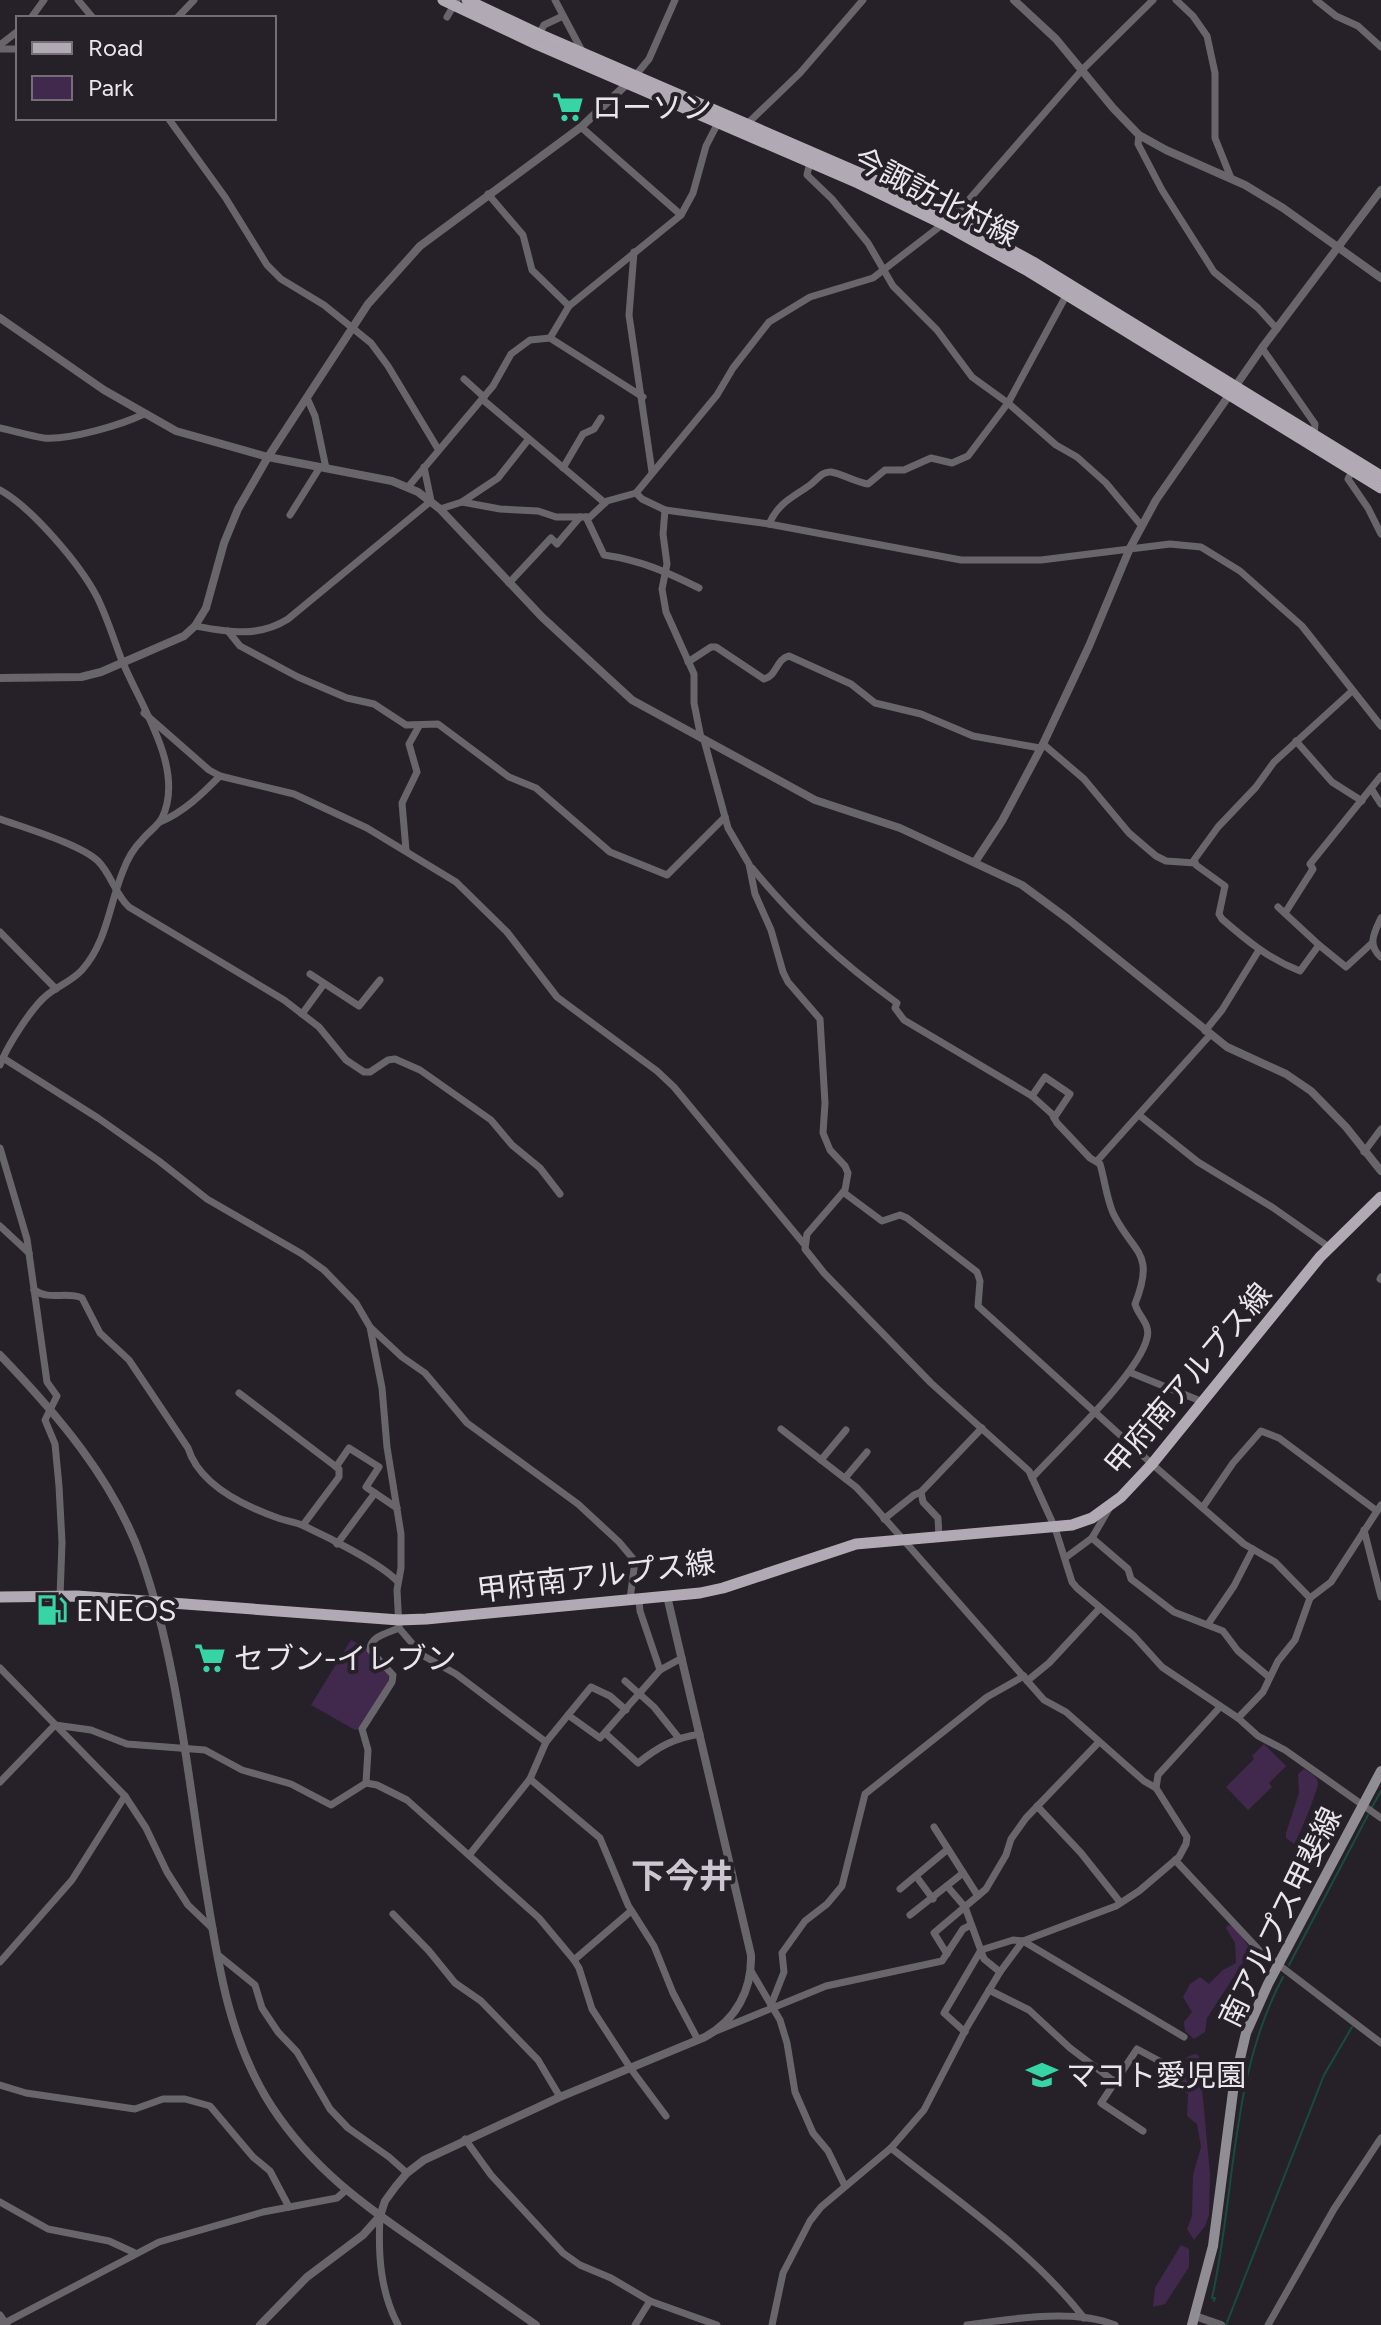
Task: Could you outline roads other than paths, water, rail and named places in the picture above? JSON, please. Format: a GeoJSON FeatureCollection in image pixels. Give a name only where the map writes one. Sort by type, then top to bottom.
{"type":"FeatureCollection","features":[{"type":"Feature","properties":{"kind":"main road","name":"今諏訪北村線"},"geometry":{"type":"LineString","coordinates":[[467,0],[583,53],[631,80]]}},
{"type":"Feature","properties":{"kind":"main road","name":"今諏訪北村線"},"geometry":{"type":"LineString","coordinates":[[451,2],[721,118],[810,162],[1033,262],[1381,488]]}},
{"type":"Feature","properties":{"kind":"main road","name":"今諏訪北村線"},"geometry":{"type":"LineString","coordinates":[[721,118],[747,124],[862,174],[1381,476]]}},
{"type":"Feature","properties":{"kind":"main road","name":"甲府南アルプス線"},"geometry":{"type":"LineString","coordinates":[[0,1597],[153,1603],[399,1624],[723,1588],[837,1548],[903,1539],[1055,1528],[1092,1518],[1110,1506],[1152,1464],[1329,1247],[1381,1197]]}},
{"type":"Feature","properties":{"kind":"main road","name":"南アルプス甲斐線"},"geometry":{"type":"LineString","coordinates":[[1194,2320],[1213,2246],[1240,2053],[1254,2013],[1278,1965],[1381,1771]]}},
{"type":"Feature","properties":{"kind":"street"},"geometry":{"type":"LineString","coordinates":[[78,0],[91,16]]}},
{"type":"Feature","properties":{"kind":"street"},"geometry":{"type":"LineString","coordinates":[[179,16],[194,0]]}},
{"type":"Feature","properties":{"kind":"street"},"geometry":{"type":"LineString","coordinates":[[555,0],[583,53]]}},
{"type":"Feature","properties":{"kind":"street"},"geometry":{"type":"LineString","coordinates":[[0,678],[66,679],[101,672],[170,644],[195,626],[206,608],[231,524],[268,457],[368,304],[412,254],[581,127],[631,80],[649,59],[675,0]]}},
{"type":"Feature","properties":{"kind":"street"},"geometry":{"type":"LineString","coordinates":[[747,124],[800,73],[863,0]]}},
{"type":"Feature","properties":{"kind":"street"},"geometry":{"type":"LineString","coordinates":[[1014,0],[1046,28],[1139,135],[1184,159],[1231,178],[1283,208],[1381,278]]}},
{"type":"Feature","properties":{"kind":"street"},"geometry":{"type":"LineString","coordinates":[[462,502],[500,509],[538,511],[556,517],[590,517],[605,503],[636,493],[717,395],[733,368],[769,322],[810,297],[863,282],[883,272],[947,221],[1082,70],[1153,0]]}},
{"type":"Feature","properties":{"kind":"street"},"geometry":{"type":"LineString","coordinates":[[1176,0],[1193,16],[1207,36],[1215,73],[1215,138],[1231,178]]}},
{"type":"Feature","properties":{"kind":"street"},"geometry":{"type":"LineString","coordinates":[[1316,0],[1336,16],[1358,26],[1381,47]]}},
{"type":"Feature","properties":{"kind":"street"},"geometry":{"type":"LineString","coordinates":[[447,17],[451,2]]}},
{"type":"Feature","properties":{"kind":"street"},"geometry":{"type":"LineString","coordinates":[[539,34],[544,25],[563,16]]}},
{"type":"Feature","properties":{"kind":"street"},"geometry":{"type":"LineString","coordinates":[[0,47],[16,33]]}},
{"type":"Feature","properties":{"kind":"street"},"geometry":{"type":"LineString","coordinates":[[550,338],[569,306],[681,215],[693,193],[706,146],[721,118]]}},
{"type":"Feature","properties":{"kind":"street"},"geometry":{"type":"LineString","coordinates":[[169,120],[225,197],[267,265],[281,279],[324,305],[371,343],[438,449]]}},
{"type":"Feature","properties":{"kind":"street"},"geometry":{"type":"LineString","coordinates":[[581,127],[681,215]]}},
{"type":"Feature","properties":{"kind":"street"},"geometry":{"type":"LineString","coordinates":[[1139,135],[1138,144],[1162,190],[1214,272],[1258,308],[1277,329]]}},
{"type":"Feature","properties":{"kind":"street"},"geometry":{"type":"LineString","coordinates":[[810,162],[807,175],[832,199],[868,243],[883,272],[937,330],[972,377],[1106,483],[1141,525]]}},
{"type":"Feature","properties":{"kind":"street"},"geometry":{"type":"LineString","coordinates":[[975,862],[1002,821],[1042,746],[1141,525],[1262,348],[1381,190]]}},
{"type":"Feature","properties":{"kind":"street"},"geometry":{"type":"LineString","coordinates":[[488,194],[523,235],[532,270],[569,306]]}},
{"type":"Feature","properties":{"kind":"street"},"geometry":{"type":"LineString","coordinates":[[634,251],[629,315],[652,472]]}},
{"type":"Feature","properties":{"kind":"street"},"geometry":{"type":"LineString","coordinates":[[769,524],[775,511],[823,473],[831,472],[868,484],[885,470],[904,470],[931,458],[952,463],[961,461],[980,443],[1008,403],[1067,294]]}},
{"type":"Feature","properties":{"kind":"street"},"geometry":{"type":"LineString","coordinates":[[0,318],[104,390],[176,431],[268,457],[408,487],[431,501],[613,685],[648,710],[815,800],[900,828],[1022,885],[1207,1033],[1227,1047],[1286,1074],[1311,1091],[1346,1127],[1381,1171]]}},
{"type":"Feature","properties":{"kind":"street"},"geometry":{"type":"LineString","coordinates":[[408,487],[493,386],[511,354],[530,340],[550,338],[643,397]]}},
{"type":"Feature","properties":{"kind":"street"},"geometry":{"type":"LineString","coordinates":[[1262,348],[1315,424],[1314,436]]}},
{"type":"Feature","properties":{"kind":"street"},"geometry":{"type":"LineString","coordinates":[[464,379],[528,440],[605,503]]}},
{"type":"Feature","properties":{"kind":"street"},"geometry":{"type":"LineString","coordinates":[[290,515],[323,468],[315,416],[307,398]]}},
{"type":"Feature","properties":{"kind":"street"},"geometry":{"type":"LineString","coordinates":[[0,428],[44,438],[58,437],[123,425],[144,414]]}},
{"type":"Feature","properties":{"kind":"street"},"geometry":{"type":"LineString","coordinates":[[563,468],[583,434],[594,429],[601,418]]}},
{"type":"Feature","properties":{"kind":"street"},"geometry":{"type":"LineString","coordinates":[[440,509],[462,502],[498,478],[528,440]]}},
{"type":"Feature","properties":{"kind":"street"},"geometry":{"type":"LineString","coordinates":[[423,467],[431,501]]}},
{"type":"Feature","properties":{"kind":"street"},"geometry":{"type":"LineString","coordinates":[[1352,471],[1348,479],[1381,534]]}},
{"type":"Feature","properties":{"kind":"street"},"geometry":{"type":"LineString","coordinates":[[0,490],[31,514],[85,577],[103,611],[122,663],[159,742],[167,772],[168,804],[160,822],[132,853],[116,891],[101,942],[92,958],[77,975],[45,996],[1,1061],[110,1127],[207,1199],[313,1262],[356,1303],[370,1327],[402,1357],[425,1373],[467,1423],[578,1504],[635,1561],[634,1599],[660,1670]]}},
{"type":"Feature","properties":{"kind":"street"},"geometry":{"type":"LineString","coordinates":[[636,493],[665,510],[769,524],[961,560],[1041,560],[1170,544],[1201,547],[1240,571],[1302,626],[1381,726]]}},
{"type":"Feature","properties":{"kind":"street"},"geometry":{"type":"LineString","coordinates":[[195,626],[257,633],[273,628],[317,598],[431,501]]}},
{"type":"Feature","properties":{"kind":"street"},"geometry":{"type":"LineString","coordinates":[[665,510],[667,564],[662,589],[666,612],[694,674],[694,703],[725,817],[749,864],[787,910],[820,942],[897,1003],[895,1008],[904,1020],[1032,1096],[1090,1158],[1100,1164],[1112,1209],[1135,1245],[1144,1271],[1144,1282],[1135,1304],[1148,1328],[1148,1337],[1129,1372],[1032,1478]]}},
{"type":"Feature","properties":{"kind":"street"},"geometry":{"type":"LineString","coordinates":[[583,517],[604,555],[634,559],[699,588]]}},
{"type":"Feature","properties":{"kind":"street"},"geometry":{"type":"LineString","coordinates":[[509,583],[551,538],[557,544],[583,517]]}},
{"type":"Feature","properties":{"kind":"street"},"geometry":{"type":"LineString","coordinates":[[228,631],[240,646],[265,662],[326,690],[374,704],[406,725],[438,724],[509,777],[536,788],[610,852],[667,875],[725,817]]}},
{"type":"Feature","properties":{"kind":"street"},"geometry":{"type":"LineString","coordinates":[[688,662],[716,647],[764,679],[772,675],[782,659],[789,656],[851,684],[875,703],[921,714],[973,736],[1042,746],[1084,779],[1129,833],[1156,856],[1166,861],[1195,863],[1225,886],[1219,914],[1259,950],[1300,971],[1319,945]]}},
{"type":"Feature","properties":{"kind":"street"},"geometry":{"type":"LineString","coordinates":[[1195,863],[1218,827],[1256,787],[1274,762],[1352,691]]}},
{"type":"Feature","properties":{"kind":"street"},"geometry":{"type":"LineString","coordinates":[[144,713],[209,770],[220,776],[294,794],[367,828],[456,882],[507,932],[557,997],[674,1087],[804,1244],[824,1273],[931,1383],[1023,1464],[1055,1528],[1072,1582],[1134,1636],[1162,1667],[1381,1818]]}},
{"type":"Feature","properties":{"kind":"street"},"geometry":{"type":"LineString","coordinates":[[406,850],[402,803],[417,772],[409,744],[419,726]]}},
{"type":"Feature","properties":{"kind":"street"},"geometry":{"type":"LineString","coordinates":[[1296,741],[1332,782],[1362,801]]}},
{"type":"Feature","properties":{"kind":"street"},"geometry":{"type":"LineString","coordinates":[[160,822],[172,817],[220,776]]}},
{"type":"Feature","properties":{"kind":"street"},"geometry":{"type":"LineString","coordinates":[[1381,776],[1310,864],[1313,869],[1282,910],[1346,967],[1371,944],[1381,918]]}},
{"type":"Feature","properties":{"kind":"street"},"geometry":{"type":"LineString","coordinates":[[1372,790],[1381,804]]}},
{"type":"Feature","properties":{"kind":"street"},"geometry":{"type":"LineString","coordinates":[[0,819],[88,853],[106,871],[129,907],[258,983],[319,1027],[346,1060],[364,1072],[395,1059],[403,1060],[432,1078],[491,1120],[512,1145],[540,1168],[560,1194]]}},
{"type":"Feature","properties":{"kind":"street"},"geometry":{"type":"LineString","coordinates":[[749,864],[755,894],[771,930],[783,972],[820,1019],[825,1103],[823,1133],[830,1150],[845,1166],[847,1182],[843,1192],[807,1234],[804,1244]]}},
{"type":"Feature","properties":{"kind":"street"},"geometry":{"type":"LineString","coordinates":[[0,932],[56,989]]}},
{"type":"Feature","properties":{"kind":"street"},"geometry":{"type":"LineString","coordinates":[[1371,944],[1381,957]]}},
{"type":"Feature","properties":{"kind":"street"},"geometry":{"type":"LineString","coordinates":[[1097,1161],[1207,1033],[1259,950]]}},
{"type":"Feature","properties":{"kind":"street"},"geometry":{"type":"LineString","coordinates":[[310,974],[359,1006],[380,980]]}},
{"type":"Feature","properties":{"kind":"street"},"geometry":{"type":"LineString","coordinates":[[302,1014],[324,984]]}},
{"type":"Feature","properties":{"kind":"street"},"geometry":{"type":"LineString","coordinates":[[1032,1096],[1045,1077],[1070,1094],[1054,1118]]}},
{"type":"Feature","properties":{"kind":"street"},"geometry":{"type":"LineString","coordinates":[[1139,1115],[1198,1162],[1272,1207],[1329,1247]]}},
{"type":"Feature","properties":{"kind":"street"},"geometry":{"type":"LineString","coordinates":[[1364,1152],[1381,1129]]}},
{"type":"Feature","properties":{"kind":"street"},"geometry":{"type":"LineString","coordinates":[[0,1148],[29,1253],[47,1382],[57,1396],[45,1420],[55,1444],[59,1486],[62,1542],[60,1597]]}},
{"type":"Feature","properties":{"kind":"street"},"geometry":{"type":"LineString","coordinates":[[843,1192],[882,1221],[900,1215],[907,1218],[977,1272],[980,1281],[978,1306],[1152,1464],[1253,1549],[1275,1562],[1310,1598]]}},
{"type":"Feature","properties":{"kind":"street"},"geometry":{"type":"LineString","coordinates":[[0,1226],[29,1253]]}},
{"type":"Feature","properties":{"kind":"street"},"geometry":{"type":"LineString","coordinates":[[34,1290],[42,1295],[70,1294],[82,1298],[100,1333],[129,1360],[188,1448],[193,1463],[212,1483],[273,1516],[303,1525],[383,1569],[398,1582]]}},
{"type":"Feature","properties":{"kind":"street"},"geometry":{"type":"LineString","coordinates":[[370,1327],[382,1388],[401,1534],[399,1624],[422,1655],[466,1682],[546,1742]]}},
{"type":"Feature","properties":{"kind":"street"},"geometry":{"type":"LineString","coordinates":[[0,1355],[51,1408],[90,1461],[140,1556],[167,1652],[213,1929],[233,2025],[256,2081],[291,2134],[345,2191],[536,2325]]}},
{"type":"Feature","properties":{"kind":"street"},"geometry":{"type":"LineString","coordinates":[[1129,1372],[1203,1402]]}},
{"type":"Feature","properties":{"kind":"street"},"geometry":{"type":"LineString","coordinates":[[239,1393],[339,1469],[339,1477],[303,1525]]}},
{"type":"Feature","properties":{"kind":"street"},"geometry":{"type":"LineString","coordinates":[[884,1519],[921,1492],[982,1428]]}},
{"type":"Feature","properties":{"kind":"street"},"geometry":{"type":"LineString","coordinates":[[772,2325],[783,2273],[810,2221],[845,2186],[891,2148],[924,2110],[989,1990],[1023,1941],[1120,1902],[1139,1891],[1175,1860],[1187,1837],[1156,1788],[1066,1712],[1044,1700],[871,1503],[845,1478],[781,1429]]}},
{"type":"Feature","properties":{"kind":"street"},"geometry":{"type":"LineString","coordinates":[[821,1460],[846,1430]]}},
{"type":"Feature","properties":{"kind":"street"},"geometry":{"type":"LineString","coordinates":[[1203,1507],[1233,1463],[1261,1431],[1279,1438],[1379,1508],[1331,1582],[1310,1598],[1295,1640],[1269,1677],[1263,1692],[1238,1718]]}},
{"type":"Feature","properties":{"kind":"street"},"geometry":{"type":"LineString","coordinates":[[336,1467],[349,1448],[379,1467],[366,1487],[397,1508]]}},
{"type":"Feature","properties":{"kind":"street"},"geometry":{"type":"LineString","coordinates":[[845,1478],[867,1452]]}},
{"type":"Feature","properties":{"kind":"street"},"geometry":{"type":"LineString","coordinates":[[921,1492],[923,1502],[938,1518],[939,1537]]}},
{"type":"Feature","properties":{"kind":"street"},"geometry":{"type":"LineString","coordinates":[[337,1544],[375,1493]]}},
{"type":"Feature","properties":{"kind":"street"},"geometry":{"type":"LineString","coordinates":[[1065,1558],[1092,1538],[1110,1506]]}},
{"type":"Feature","properties":{"kind":"street"},"geometry":{"type":"LineString","coordinates":[[1364,1530],[1381,1597]]}},
{"type":"Feature","properties":{"kind":"street"},"geometry":{"type":"LineString","coordinates":[[1092,1538],[1128,1569],[1131,1579],[1174,1612],[1223,1631],[1238,1651],[1269,1677]]}},
{"type":"Feature","properties":{"kind":"street"},"geometry":{"type":"LineString","coordinates":[[1208,1624],[1234,1586],[1253,1549]]}},
{"type":"Feature","properties":{"kind":"street"},"geometry":{"type":"LineString","coordinates":[[667,1596],[748,1939],[751,1971],[740,2005],[714,2032]]}},
{"type":"Feature","properties":{"kind":"street"},"geometry":{"type":"LineString","coordinates":[[773,2007],[784,1972],[782,1953],[805,1921],[827,1904],[842,1886],[865,1794],[987,1697],[1049,1663],[1100,1608]]}},
{"type":"Feature","properties":{"kind":"street"},"geometry":{"type":"LineString","coordinates":[[366,1783],[368,1750],[362,1729],[392,1682],[393,1675],[370,1650],[370,1644],[399,1624]]}},
{"type":"Feature","properties":{"kind":"street"},"geometry":{"type":"LineString","coordinates":[[568,1715],[600,1738],[660,1670],[682,1658]]}},
{"type":"Feature","properties":{"kind":"street"},"geometry":{"type":"LineString","coordinates":[[0,1668],[125,1796],[188,1905],[213,1929]]}},
{"type":"Feature","properties":{"kind":"street"},"geometry":{"type":"LineString","coordinates":[[625,1681],[654,1707],[678,1737]]}},
{"type":"Feature","properties":{"kind":"street"},"geometry":{"type":"LineString","coordinates":[[470,1854],[530,1779],[546,1742],[591,1687],[610,1696],[626,1710]]}},
{"type":"Feature","properties":{"kind":"street"},"geometry":{"type":"LineString","coordinates":[[1156,1788],[1158,1775],[1220,1707]]}},
{"type":"Feature","properties":{"kind":"street"},"geometry":{"type":"LineString","coordinates":[[55,1725],[91,1730],[127,1744],[205,1750],[242,1770],[291,1784],[331,1805],[366,1783],[401,1795],[539,1918],[574,1960],[592,2009],[666,2116]]}},
{"type":"Feature","properties":{"kind":"street"},"geometry":{"type":"LineString","coordinates":[[0,1782],[55,1725]]}},
{"type":"Feature","properties":{"kind":"street"},"geometry":{"type":"LineString","coordinates":[[606,1734],[638,1763],[658,1747],[678,1737],[700,1734]]}},
{"type":"Feature","properties":{"kind":"street"},"geometry":{"type":"LineString","coordinates":[[947,1954],[934,1933],[993,1881],[1011,1839],[1037,1806],[1099,1742]]}},
{"type":"Feature","properties":{"kind":"street"},"geometry":{"type":"LineString","coordinates":[[530,1779],[600,1838],[631,1911],[654,1946],[673,1993],[698,2040]]}},
{"type":"Feature","properties":{"kind":"street"},"geometry":{"type":"LineString","coordinates":[[0,1962],[72,1880],[125,1796]]}},
{"type":"Feature","properties":{"kind":"street"},"geometry":{"type":"LineString","coordinates":[[1037,1806],[1081,1853],[1120,1902]]}},
{"type":"Feature","properties":{"kind":"street"},"geometry":{"type":"LineString","coordinates":[[934,1827],[978,1896]]}},
{"type":"Feature","properties":{"kind":"street"},"geometry":{"type":"LineString","coordinates":[[900,1889],[948,1849]]}},
{"type":"Feature","properties":{"kind":"street"},"geometry":{"type":"LineString","coordinates":[[1175,1860],[1258,1949],[1381,2043]]}},
{"type":"Feature","properties":{"kind":"street"},"geometry":{"type":"LineString","coordinates":[[910,1915],[963,1873]]}},
{"type":"Feature","properties":{"kind":"street"},"geometry":{"type":"LineString","coordinates":[[916,1876],[933,1899]]}},
{"type":"Feature","properties":{"kind":"street"},"geometry":{"type":"LineString","coordinates":[[947,1886],[965,1907],[984,1959],[1000,1972]]}},
{"type":"Feature","properties":{"kind":"street"},"geometry":{"type":"LineString","coordinates":[[574,1960],[631,1911]]}},
{"type":"Feature","properties":{"kind":"street"},"geometry":{"type":"LineString","coordinates":[[393,1914],[455,1983],[481,2001],[538,2060],[560,2097]]}},
{"type":"Feature","properties":{"kind":"street"},"geometry":{"type":"LineString","coordinates":[[398,2325],[390,2311],[382,2283],[380,2216],[385,2201],[407,2173],[424,2160],[560,2097],[826,1986],[942,1961],[963,1929],[971,1925]]}},
{"type":"Feature","properties":{"kind":"street"},"geometry":{"type":"LineString","coordinates":[[965,2032],[944,2013],[981,1950],[1013,1940],[1023,1941],[1184,2037]]}},
{"type":"Feature","properties":{"kind":"street"},"geometry":{"type":"LineString","coordinates":[[218,1955],[255,1985],[262,2008],[278,2032],[297,2052],[330,2109],[348,2128],[407,2173]]}},
{"type":"Feature","properties":{"kind":"street"},"geometry":{"type":"LineString","coordinates":[[751,1971],[773,2007],[787,2043],[795,2092],[813,2133],[828,2151],[845,2186]]}},
{"type":"Feature","properties":{"kind":"street"},"geometry":{"type":"LineString","coordinates":[[989,1990],[1029,2010],[1070,2048],[1115,2082]]}},
{"type":"Feature","properties":{"kind":"street"},"geometry":{"type":"LineString","coordinates":[[1143,2131],[1101,2103],[1137,2049],[1178,2071]]}},
{"type":"Feature","properties":{"kind":"street"},"geometry":{"type":"LineString","coordinates":[[0,2085],[26,2093],[135,2109],[163,2099],[201,2102],[210,2106],[253,2157],[270,2171],[289,2207]]}},
{"type":"Feature","properties":{"kind":"street"},"geometry":{"type":"LineString","coordinates":[[1268,2325],[1334,2209],[1381,2138]]}},
{"type":"Feature","properties":{"kind":"street"},"geometry":{"type":"LineString","coordinates":[[465,2139],[491,2175],[563,2253],[650,2301],[717,2325]]}},
{"type":"Feature","properties":{"kind":"street"},"geometry":{"type":"LineString","coordinates":[[891,2148],[1030,2260],[1062,2290],[1084,2318]]}},
{"type":"Feature","properties":{"kind":"street"},"geometry":{"type":"LineString","coordinates":[[4,2322],[159,2242],[289,2207],[337,2198],[345,2191]]}},
{"type":"Feature","properties":{"kind":"street"},"geometry":{"type":"LineString","coordinates":[[0,2202],[48,2229],[109,2241],[135,2253]]}},
{"type":"Feature","properties":{"kind":"street"},"geometry":{"type":"LineString","coordinates":[[260,2325],[307,2277],[363,2235],[380,2216]]}},
{"type":"Feature","properties":{"kind":"street"},"geometry":{"type":"LineString","coordinates":[[635,2325],[650,2301]]}},
{"type":"Feature","properties":{"kind":"street"},"geometry":{"type":"LineString","coordinates":[[967,2325],[1029,2318],[1084,2318],[1115,2325]]}},
{"type":"Feature","properties":{"kind":"street"},"geometry":{"type":"LineString","coordinates":[[1194,2320],[1221,2325]]}},
{"type":"Feature","properties":{"kind":"waterway"},"geometry":{"type":"LineString","coordinates":[[1372,1807],[1381,1791]]}},
{"type":"Feature","properties":{"kind":"waterway"},"geometry":{"type":"LineString","coordinates":[[1289,1965],[1368,1815]]}},
{"type":"Feature","properties":{"kind":"waterway"},"geometry":{"type":"LineString","coordinates":[[1214,2301],[1215,2298],[1212,2298],[1244,2094],[1253,2054],[1283,1977]]}},
{"type":"Feature","properties":{"kind":"waterway"},"geometry":{"type":"LineString","coordinates":[[1226,2325],[1324,2075],[1352,2027]]}},
{"type":"Feature","properties":{"kind":"place","name":"ローソン"},"geometry":{"type":"Point","coordinates":[568,107]}},
{"type":"Feature","properties":{"kind":"place","name":"ENEOS"},"geometry":{"type":"Point","coordinates":[52,1610]}},
{"type":"Feature","properties":{"kind":"place","name":"セブン-イレブン"},"geometry":{"type":"Point","coordinates":[210,1658]}},
{"type":"Feature","properties":{"kind":"place","name":"マコト愛児園"},"geometry":{"type":"Point","coordinates":[1042,2075]}},
{"type":"Feature","properties":{"kind":"district","name":"下今井"},"geometry":{"type":"Point","coordinates":[682,1876]}}]}
